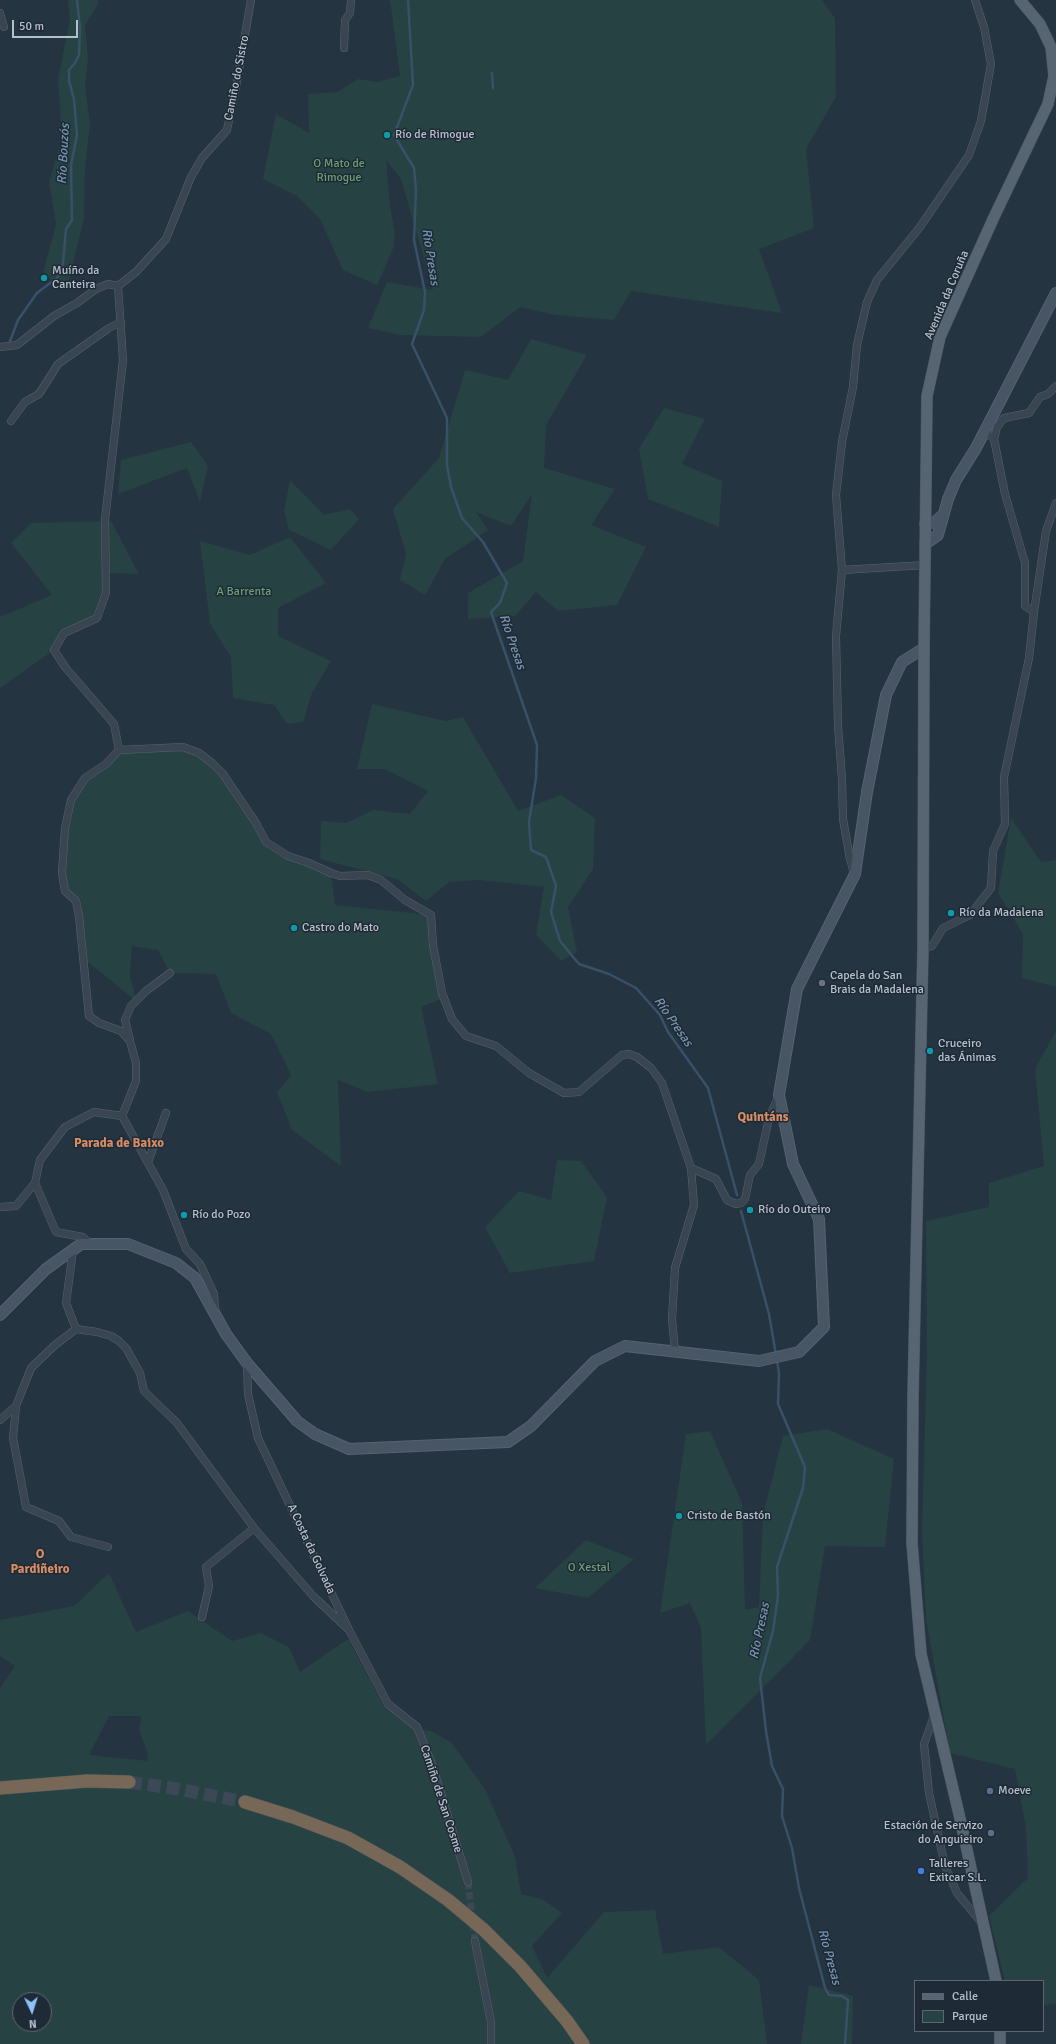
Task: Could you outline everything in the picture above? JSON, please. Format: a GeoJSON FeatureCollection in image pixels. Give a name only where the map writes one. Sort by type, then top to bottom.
{"type":"FeatureCollection","features":[{"type":"Feature","properties":{"kind":"highway"},"geometry":{"type":"LineString","coordinates":[[0,1788],[87,1781],[129,1782]]}},
{"type":"Feature","properties":{"kind":"highway"},"geometry":{"type":"LineString","coordinates":[[245,1802],[293,1817],[348,1838],[400,1867],[448,1900],[484,1930],[520,1966],[567,2021],[582,2044]]}},
{"type":"Feature","properties":{"kind":"main road","name":"Avenida da Coruña"},"geometry":{"type":"LineString","coordinates":[[996,1980],[921,1654],[912,1543],[913,1396],[923,948],[925,565],[929,542],[927,396],[940,337],[994,217],[1048,104],[1054,76],[1051,47],[1040,24],[1020,0]]}},
{"type":"Feature","properties":{"kind":"main road"},"geometry":{"type":"LineString","coordinates":[[1000,2032],[1000,2044]]}},
{"type":"Feature","properties":{"kind":"street","name":"Camiño do Sistro"},"geometry":{"type":"LineString","coordinates":[[118,286],[136,272],[166,239],[191,177],[202,158],[226,130],[236,87],[251,0]]}},
{"type":"Feature","properties":{"kind":"street"},"geometry":{"type":"LineString","coordinates":[[344,48],[345,20],[350,13],[351,0]]}},
{"type":"Feature","properties":{"kind":"street"},"geometry":{"type":"LineString","coordinates":[[855,874],[850,859],[843,820],[838,726],[836,636],[842,570],[836,495],[842,442],[853,388],[857,345],[867,302],[877,280],[920,227],[969,155],[981,121],[991,64],[984,27],[975,0]]}},
{"type":"Feature","properties":{"kind":"street"},"geometry":{"type":"LineString","coordinates":[[0,13],[4,26]]}},
{"type":"Feature","properties":{"kind":"street"},"geometry":{"type":"LineString","coordinates":[[0,347],[17,345],[54,316],[77,303],[96,289],[108,284],[118,286],[123,360],[105,520],[106,594],[97,618],[64,633],[54,650],[65,667],[114,724],[119,750]]}},
{"type":"Feature","properties":{"kind":"street"},"geometry":{"type":"LineString","coordinates":[[929,542],[942,527],[948,499],[956,480],[984,431],[1056,293]]}},
{"type":"Feature","properties":{"kind":"street"},"geometry":{"type":"LineString","coordinates":[[11,421],[26,402],[39,394],[58,364],[109,328],[120,322]]}},
{"type":"Feature","properties":{"kind":"street"},"geometry":{"type":"LineString","coordinates":[[1034,612],[1025,606],[1025,563],[1005,494],[994,439],[996,427],[1004,418],[1029,412],[1040,398],[1048,394],[1056,386]]}},
{"type":"Feature","properties":{"kind":"street"},"geometry":{"type":"LineString","coordinates":[[984,431],[994,439]]}},
{"type":"Feature","properties":{"kind":"street"},"geometry":{"type":"LineString","coordinates":[[923,948],[932,946],[943,928],[970,915],[991,888],[992,851],[1005,824],[1004,777],[1030,658],[1034,612],[1046,531],[1056,503]]}},
{"type":"Feature","properties":{"kind":"street"},"geometry":{"type":"LineString","coordinates":[[928,523],[944,514]]}},
{"type":"Feature","properties":{"kind":"street"},"geometry":{"type":"LineString","coordinates":[[842,570],[925,565]]}},
{"type":"Feature","properties":{"kind":"street"},"geometry":{"type":"LineString","coordinates":[[691,1168],[716,1179],[727,1200],[736,1204],[741,1203],[745,1199],[750,1175],[753,1169],[759,1164],[770,1118],[780,1095],[797,989],[855,874],[867,792],[886,695],[902,662],[924,648]]}},
{"type":"Feature","properties":{"kind":"street"},"geometry":{"type":"LineString","coordinates":[[130,1041],[122,1031],[99,1023],[89,1016],[79,916],[76,901],[65,890],[62,873],[65,828],[71,800],[85,778],[106,764],[119,750],[183,747],[199,753],[223,774],[256,823],[266,842],[288,856],[340,876],[368,876],[381,880],[405,900],[431,915],[433,945],[442,993],[452,1019],[466,1036],[496,1046],[529,1073],[564,1093],[579,1092],[622,1055],[629,1054],[637,1057],[650,1068],[662,1084],[691,1168],[694,1205],[675,1268],[672,1319],[675,1351]]}},
{"type":"Feature","properties":{"kind":"street"},"geometry":{"type":"LineString","coordinates":[[122,1116],[136,1081],[136,1063],[125,1020],[131,1006],[170,973]]}},
{"type":"Feature","properties":{"kind":"street"},"geometry":{"type":"LineString","coordinates":[[0,1315],[46,1269],[81,1244],[128,1244],[176,1263],[195,1278],[226,1334],[247,1363],[297,1421],[315,1434],[349,1449],[508,1442],[531,1426],[595,1361],[625,1346],[759,1361],[799,1352],[824,1327],[819,1220],[793,1164],[780,1095]]}},
{"type":"Feature","properties":{"kind":"street"},"geometry":{"type":"LineString","coordinates":[[0,1207],[16,1206],[35,1183],[40,1160],[65,1127],[94,1112],[122,1116]]}},
{"type":"Feature","properties":{"kind":"street"},"geometry":{"type":"LineString","coordinates":[[148,1162],[166,1113]]}},
{"type":"Feature","properties":{"kind":"street"},"geometry":{"type":"LineString","coordinates":[[122,1116],[163,1190],[186,1249],[200,1264],[214,1294],[215,1312]]}},
{"type":"Feature","properties":{"kind":"street"},"geometry":{"type":"LineString","coordinates":[[35,1183],[56,1232],[83,1237],[90,1244]]}},
{"type":"Feature","properties":{"kind":"street"},"geometry":{"type":"LineString","coordinates":[[74,1250],[66,1303],[76,1329]]}},
{"type":"Feature","properties":{"kind":"street"},"geometry":{"type":"LineString","coordinates":[[108,1547],[71,1537],[59,1522],[26,1507],[13,1438],[16,1406],[31,1368],[55,1345],[76,1329],[97,1332],[110,1336],[119,1341],[126,1348],[140,1373],[144,1390],[178,1423],[254,1528],[313,1596],[350,1630]]}},
{"type":"Feature","properties":{"kind":"street","name":"A Costa da Golvada"},"geometry":{"type":"LineString","coordinates":[[247,1363],[248,1394],[258,1438],[350,1630],[388,1704],[408,1720]]}},
{"type":"Feature","properties":{"kind":"street"},"geometry":{"type":"LineString","coordinates":[[0,1420],[16,1406]]}},
{"type":"Feature","properties":{"kind":"street"},"geometry":{"type":"LineString","coordinates":[[202,1617],[209,1586],[206,1567],[254,1528]]}},
{"type":"Feature","properties":{"kind":"street"},"geometry":{"type":"LineString","coordinates":[[935,1713],[924,1744],[929,1793],[946,1866],[957,1893],[984,1926]]}},
{"type":"Feature","properties":{"kind":"street","name":"Camiño de San Cosme"},"geometry":{"type":"LineString","coordinates":[[408,1720],[417,1727],[432,1764],[468,1882]]}},
{"type":"Feature","properties":{"kind":"street"},"geometry":{"type":"LineString","coordinates":[[475,1941],[491,2022],[490,2044]]}},
{"type":"Feature","properties":{"kind":"green space"},"geometry":{"type":"Polygon","coordinates":[[[68,0],[98,0],[98,4],[85,25],[88,59],[85,86],[90,124],[85,168],[84,218],[68,284],[42,277],[56,224],[49,182],[62,138],[58,80],[70,19],[68,0]]]}},
{"type":"Feature","properties":{"kind":"green space","name":"O Mato de Rimogue"},"geometry":{"type":"Polygon","coordinates":[[[390,0],[822,0],[835,18],[836,97],[806,149],[814,228],[759,249],[782,313],[631,291],[614,320],[555,315],[520,307],[481,337],[400,335],[368,328],[387,282],[433,290],[401,179],[386,160],[390,206],[395,233],[393,249],[377,285],[343,270],[320,219],[297,196],[263,179],[276,114],[309,133],[308,94],[337,92],[358,79],[377,82],[400,76],[390,0]]]}},
{"type":"Feature","properties":{"kind":"green space"},"geometry":{"type":"Polygon","coordinates":[[[531,339],[587,355],[546,425],[544,468],[615,489],[591,525],[646,547],[617,605],[558,611],[536,592],[515,616],[468,619],[468,593],[523,561],[532,494],[511,526],[476,512],[488,530],[445,559],[425,595],[400,580],[406,554],[393,509],[439,458],[465,370],[508,380],[531,339]]]}},
{"type":"Feature","properties":{"kind":"green space"},"geometry":{"type":"Polygon","coordinates":[[[664,408],[705,419],[682,464],[722,481],[719,527],[648,499],[639,449],[664,408]]]}},
{"type":"Feature","properties":{"kind":"green space"},"geometry":{"type":"Polygon","coordinates":[[[191,442],[208,466],[200,502],[187,468],[118,494],[121,460],[191,442]]]}},
{"type":"Feature","properties":{"kind":"green space"},"geometry":{"type":"Polygon","coordinates":[[[290,480],[324,515],[350,509],[359,519],[331,550],[289,530],[284,511],[290,480]]]}},
{"type":"Feature","properties":{"kind":"green space"},"geometry":{"type":"Polygon","coordinates":[[[111,521],[139,574],[106,573],[106,593],[97,618],[64,633],[54,650],[0,688],[0,617],[52,595],[11,543],[31,523],[111,521]]]}},
{"type":"Feature","properties":{"kind":"green space","name":"A Barrenta"},"geometry":{"type":"Polygon","coordinates":[[[290,537],[326,583],[278,608],[278,636],[331,661],[312,693],[303,722],[287,724],[274,705],[233,698],[231,657],[210,624],[200,541],[250,555],[290,537]]]}},
{"type":"Feature","properties":{"kind":"green space"},"geometry":{"type":"Polygon","coordinates":[[[372,704],[446,721],[463,717],[518,811],[561,795],[595,818],[593,869],[568,907],[577,952],[561,961],[536,935],[544,887],[480,880],[449,882],[426,901],[397,879],[320,859],[321,821],[346,823],[373,810],[410,814],[428,791],[385,769],[357,769],[372,704]]]}},
{"type":"Feature","properties":{"kind":"green space"},"geometry":{"type":"Polygon","coordinates":[[[183,747],[212,763],[266,842],[331,873],[335,905],[431,915],[444,998],[421,1007],[438,1084],[368,1092],[338,1080],[341,1166],[292,1130],[277,1092],[291,1075],[271,1034],[231,1013],[216,974],[170,973],[158,950],[132,946],[130,975],[136,1001],[82,957],[76,901],[65,891],[62,873],[71,800],[85,778],[119,750],[183,747]]]}},
{"type":"Feature","properties":{"kind":"green space"},"geometry":{"type":"Polygon","coordinates":[[[1011,818],[1041,862],[1056,860],[1056,987],[1022,978],[1023,934],[998,893],[1011,818]]]}},
{"type":"Feature","properties":{"kind":"green space"},"geometry":{"type":"Polygon","coordinates":[[[1056,1031],[1056,2004],[1044,2005],[1044,1980],[1005,1980],[989,1916],[1028,1878],[1026,1828],[1015,1769],[950,1753],[926,1619],[922,1529],[927,1355],[926,1221],[989,1207],[989,1183],[1044,1166],[1035,1069],[1056,1031]]]}},
{"type":"Feature","properties":{"kind":"green space"},"geometry":{"type":"Polygon","coordinates":[[[557,1160],[581,1161],[607,1197],[594,1261],[510,1273],[485,1227],[519,1191],[551,1200],[557,1160]]]}},
{"type":"Feature","properties":{"kind":"green space"},"geometry":{"type":"Polygon","coordinates":[[[827,1429],[894,1459],[885,1547],[825,1546],[810,1640],[706,1745],[701,1628],[690,1603],[660,1613],[686,1434],[710,1431],[742,1503],[745,1610],[759,1607],[763,1515],[783,1436],[827,1429]]]}},
{"type":"Feature","properties":{"kind":"green space","name":"O Xestal"},"geometry":{"type":"Polygon","coordinates":[[[586,1540],[634,1559],[588,1598],[535,1588],[586,1540]]]}},
{"type":"Feature","properties":{"kind":"green space"},"geometry":{"type":"Polygon","coordinates":[[[109,1573],[136,1632],[188,1611],[232,1641],[261,1633],[289,1647],[300,1672],[348,1639],[384,1706],[412,1728],[431,1731],[451,1742],[485,1789],[515,1857],[521,1894],[544,1900],[562,1913],[532,1946],[547,1978],[604,1912],[655,1910],[663,1954],[719,1947],[759,1980],[767,2044],[0,2044],[0,1688],[15,1666],[0,1656],[0,1620],[74,1606],[109,1573]],[[109,1716],[89,1755],[148,1761],[147,1751],[139,1731],[141,1716],[109,1716]]]}},
{"type":"Feature","properties":{"kind":"green space"},"geometry":{"type":"Polygon","coordinates":[[[809,1985],[853,1996],[852,2044],[801,2044],[809,1985]]]}},
{"type":"Feature","properties":{"kind":"waterway","name":"Río Bouzós"},"geometry":{"type":"LineString","coordinates":[[10,341],[18,320],[37,293],[58,277],[63,263],[66,229],[72,220],[71,165],[77,135],[74,99],[69,81],[69,70],[79,55],[80,28],[77,0]]}},
{"type":"Feature","properties":{"kind":"waterway","name":"Río Presas"},"geometry":{"type":"LineString","coordinates":[[408,0],[413,85],[394,135],[414,168],[416,190],[414,240],[425,292],[424,310],[412,344],[447,418],[447,465],[451,487],[462,518],[483,542],[507,583],[500,603],[491,612],[537,745],[536,778],[529,822],[531,850],[546,857],[556,886],[551,912],[560,941],[579,964],[609,974],[636,988],[660,1015],[668,1032],[708,1088],[737,1195]]}},
{"type":"Feature","properties":{"kind":"waterway"},"geometry":{"type":"LineString","coordinates":[[492,73],[493,88]]}},
{"type":"Feature","properties":{"kind":"waterway","name":"Río Presas"},"geometry":{"type":"LineString","coordinates":[[741,1211],[769,1314],[776,1355]]}},
{"type":"Feature","properties":{"kind":"waterway","name":"Río Presas"},"geometry":{"type":"LineString","coordinates":[[777,1360],[779,1374],[778,1404],[805,1467],[803,1488],[777,1567],[778,1596],[773,1631],[760,1678],[766,1731],[772,1766],[783,1789],[782,1816],[792,1848],[799,1888],[825,1988],[829,1995],[842,1996],[848,2000],[845,2044]]}},
{"type":"Feature","properties":{"kind":"tunnel"},"geometry":{"type":"LineString","coordinates":[[129,1782],[178,1789],[245,1802]]}},
{"type":"Feature","properties":{"kind":"tunnel"},"geometry":{"type":"LineString","coordinates":[[468,1882],[475,1941]]}},
{"type":"Feature","properties":{"kind":"place","name":"Río de Rimogue"},"geometry":{"type":"Point","coordinates":[387,135]}},
{"type":"Feature","properties":{"kind":"place","name":"Muíño da Canteira"},"geometry":{"type":"Point","coordinates":[44,278]}},
{"type":"Feature","properties":{"kind":"place","name":"Río da Madalena"},"geometry":{"type":"Point","coordinates":[951,913]}},
{"type":"Feature","properties":{"kind":"place","name":"Castro do Mato"},"geometry":{"type":"Point","coordinates":[294,928]}},
{"type":"Feature","properties":{"kind":"place","name":"Capela do San Brais da Madalena"},"geometry":{"type":"Point","coordinates":[822,983]}},
{"type":"Feature","properties":{"kind":"place","name":"Cruceiro das Ánimas"},"geometry":{"type":"Point","coordinates":[930,1051]}},
{"type":"Feature","properties":{"kind":"place","name":"Río do Outeiro"},"geometry":{"type":"Point","coordinates":[750,1210]}},
{"type":"Feature","properties":{"kind":"place","name":"Río do Pozo"},"geometry":{"type":"Point","coordinates":[184,1215]}},
{"type":"Feature","properties":{"kind":"place","name":"Cristo de Bastón"},"geometry":{"type":"Point","coordinates":[679,1516]}},
{"type":"Feature","properties":{"kind":"place","name":"Moeve"},"geometry":{"type":"Point","coordinates":[990,1791]}},
{"type":"Feature","properties":{"kind":"place","name":"Estación de Servizo do Anguieiro"},"geometry":{"type":"Point","coordinates":[991,1833]}},
{"type":"Feature","properties":{"kind":"place","name":"Talleres Exitcar S.L."},"geometry":{"type":"Point","coordinates":[921,1871]}},
{"type":"Feature","properties":{"kind":"district","name":"Quintáns"},"geometry":{"type":"Point","coordinates":[763,1118]}},
{"type":"Feature","properties":{"kind":"district","name":"Parada de Baixo"},"geometry":{"type":"Point","coordinates":[119,1144]}},
{"type":"Feature","properties":{"kind":"district","name":"O Pardiñeiro"},"geometry":{"type":"Point","coordinates":[40,1562]}}]}
